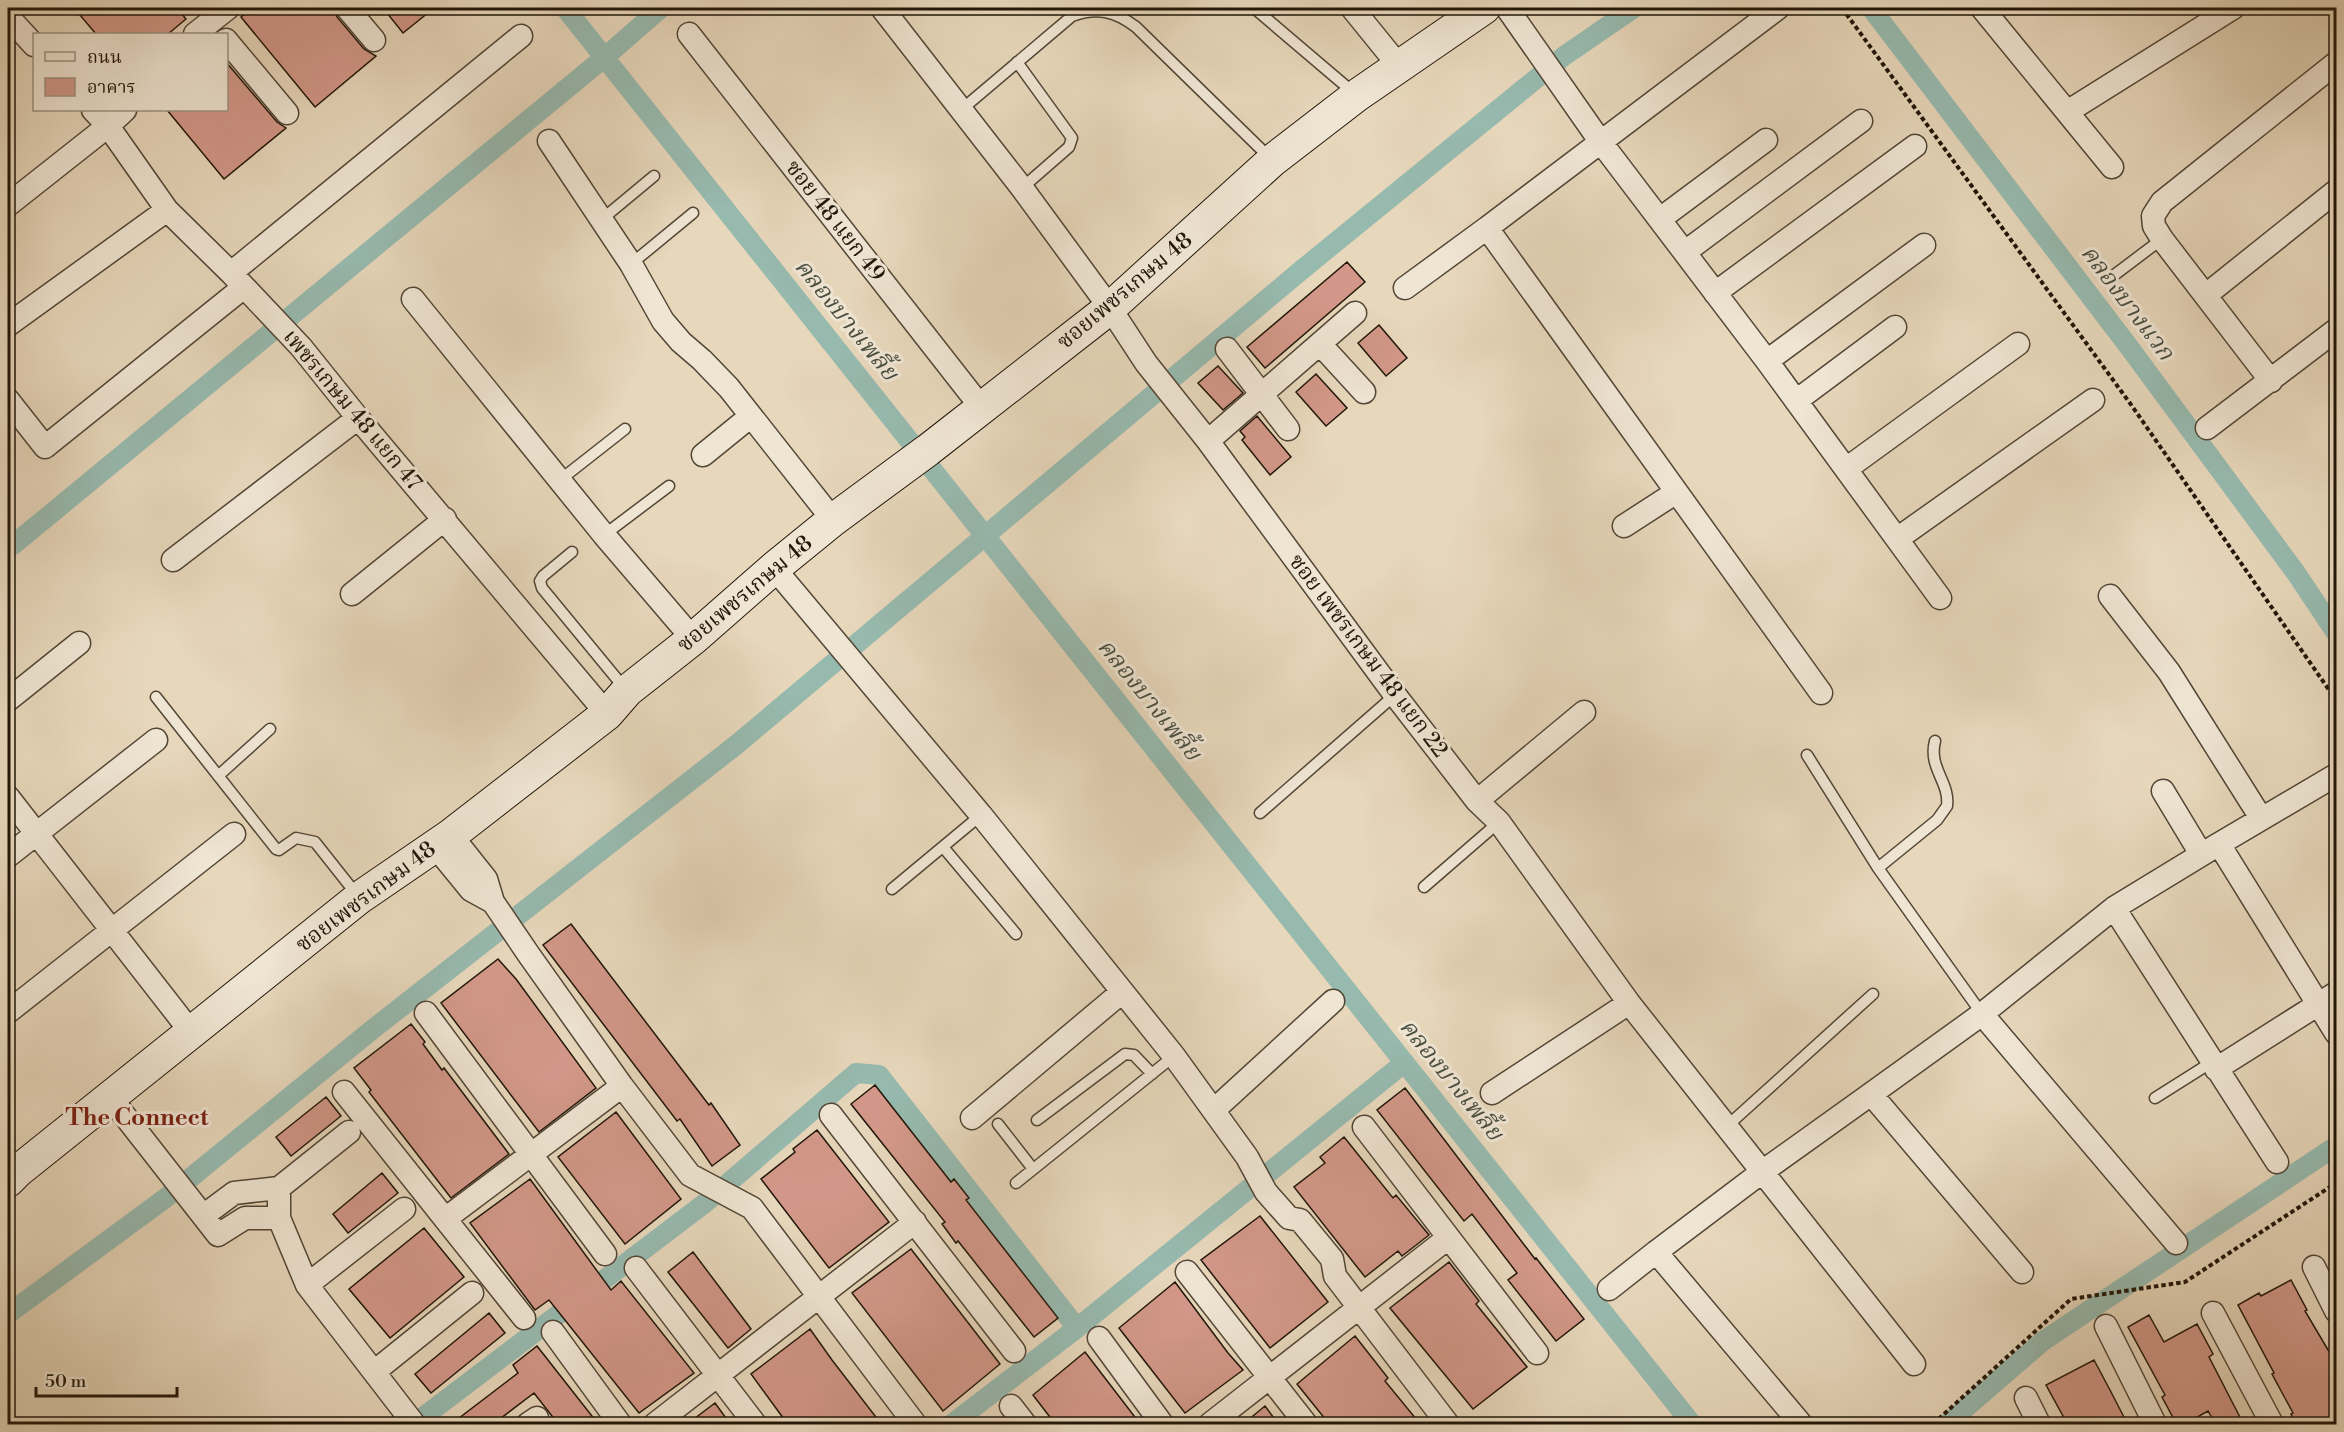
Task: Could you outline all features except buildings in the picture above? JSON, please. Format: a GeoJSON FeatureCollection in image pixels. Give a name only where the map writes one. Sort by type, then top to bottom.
{"type":"FeatureCollection","features":[{"type":"Feature","properties":{"kind":"street"},"geometry":{"type":"LineString","coordinates":[[347,8],[374,40]]}},
{"type":"Feature","properties":{"kind":"street","name":"ซอย เพชรเกษม 48 แยก 22"},"geometry":{"type":"LineString","coordinates":[[882,8],[1022,188],[1110,308],[1146,363],[1208,441],[1395,695],[1477,801],[1499,822],[1629,1003],[1914,1364]]}},
{"type":"Feature","properties":{"kind":"street"},"geometry":{"type":"LineString","coordinates":[[1352,8],[1399,66]]}},
{"type":"Feature","properties":{"kind":"street","name":"ซอยเพชรเกษม 48"},"geometry":{"type":"LineString","coordinates":[[11,1169],[110,1097],[359,898],[443,840],[617,703],[833,520],[921,456],[1110,308],[1273,160],[1356,96],[1484,8]]}},
{"type":"Feature","properties":{"kind":"street"},"geometry":{"type":"LineString","coordinates":[[1507,8],[1600,141],[1767,361],[1940,598]]}},
{"type":"Feature","properties":{"kind":"street"},"geometry":{"type":"LineString","coordinates":[[1406,288],[1778,8]]}},
{"type":"Feature","properties":{"kind":"street"},"geometry":{"type":"LineString","coordinates":[[2067,112],[2233,8]]}},
{"type":"Feature","properties":{"kind":"street"},"geometry":{"type":"LineString","coordinates":[[1991,10],[2067,112],[2112,167]]}},
{"type":"Feature","properties":{"kind":"street"},"geometry":{"type":"LineString","coordinates":[[12,21],[33,44]]}},
{"type":"Feature","properties":{"kind":"street","name":"ซอย 48 แยก 49"},"geometry":{"type":"LineString","coordinates":[[689,34],[981,407]]}},
{"type":"Feature","properties":{"kind":"street"},"geometry":{"type":"LineString","coordinates":[[8,400],[45,447],[520,36]]}},
{"type":"Feature","properties":{"kind":"street"},"geometry":{"type":"LineString","coordinates":[[228,42],[287,113]]}},
{"type":"Feature","properties":{"kind":"street"},"geometry":{"type":"LineString","coordinates":[[2271,381],[2162,238],[2153,220],[2156,209],[2162,202],[2337,63]]}},
{"type":"Feature","properties":{"kind":"street"},"geometry":{"type":"LineString","coordinates":[[8,205],[97,114],[118,111]]}},
{"type":"Feature","properties":{"kind":"street","name":"เพชรเกษม 48 แยก 47"},"geometry":{"type":"LineString","coordinates":[[97,114],[167,210],[301,347],[358,418],[445,519],[617,703]]}},
{"type":"Feature","properties":{"kind":"street"},"geometry":{"type":"LineString","coordinates":[[1685,252],[1861,121]]}},
{"type":"Feature","properties":{"kind":"street"},"geometry":{"type":"LineString","coordinates":[[1660,219],[1766,140]]}},
{"type":"Feature","properties":{"kind":"street"},"geometry":{"type":"LineString","coordinates":[[549,141],[631,264],[663,321],[681,342],[720,378],[833,520]]}},
{"type":"Feature","properties":{"kind":"street"},"geometry":{"type":"LineString","coordinates":[[1715,293],[1915,146]]}},
{"type":"Feature","properties":{"kind":"street"},"geometry":{"type":"LineString","coordinates":[[2206,295],[2337,191]]}},
{"type":"Feature","properties":{"kind":"street"},"geometry":{"type":"LineString","coordinates":[[8,325],[167,210]]}},
{"type":"Feature","properties":{"kind":"street"},"geometry":{"type":"LineString","coordinates":[[1487,228],[1821,693]]}},
{"type":"Feature","properties":{"kind":"street"},"geometry":{"type":"LineString","coordinates":[[1767,361],[1924,245]]}},
{"type":"Feature","properties":{"kind":"street"},"geometry":{"type":"LineString","coordinates":[[413,300],[604,535],[693,639]]}},
{"type":"Feature","properties":{"kind":"street"},"geometry":{"type":"LineString","coordinates":[[1208,441],[1355,313]]}},
{"type":"Feature","properties":{"kind":"street"},"geometry":{"type":"LineString","coordinates":[[1796,401],[1895,327]]}},
{"type":"Feature","properties":{"kind":"street"},"geometry":{"type":"LineString","coordinates":[[2207,428],[2337,330]]}},
{"type":"Feature","properties":{"kind":"street"},"geometry":{"type":"LineString","coordinates":[[1320,344],[1364,392]]}},
{"type":"Feature","properties":{"kind":"street"},"geometry":{"type":"LineString","coordinates":[[1846,469],[2018,344]]}},
{"type":"Feature","properties":{"kind":"street"},"geometry":{"type":"LineString","coordinates":[[1227,349],[1288,429]]}},
{"type":"Feature","properties":{"kind":"street"},"geometry":{"type":"LineString","coordinates":[[1897,539],[2093,400]]}},
{"type":"Feature","properties":{"kind":"street"},"geometry":{"type":"LineString","coordinates":[[703,455],[751,416]]}},
{"type":"Feature","properties":{"kind":"street"},"geometry":{"type":"LineString","coordinates":[[173,560],[358,418]]}},
{"type":"Feature","properties":{"kind":"street"},"geometry":{"type":"LineString","coordinates":[[1624,526],[1676,493]]}},
{"type":"Feature","properties":{"kind":"street"},"geometry":{"type":"LineString","coordinates":[[352,594],[445,519]]}},
{"type":"Feature","properties":{"kind":"street"},"geometry":{"type":"LineString","coordinates":[[774,568],[981,815],[1174,1056],[1247,1157],[1266,1192],[1289,1218],[1300,1220],[1332,1259],[1335,1276],[1447,1423]]}},
{"type":"Feature","properties":{"kind":"street"},"geometry":{"type":"LineString","coordinates":[[2110,596],[2175,682],[2261,818]]}},
{"type":"Feature","properties":{"kind":"street"},"geometry":{"type":"LineString","coordinates":[[8,700],[79,643]]}},
{"type":"Feature","properties":{"kind":"street"},"geometry":{"type":"LineString","coordinates":[[1477,801],[1584,712]]}},
{"type":"Feature","properties":{"kind":"street"},"geometry":{"type":"LineString","coordinates":[[8,856],[156,740]]}},
{"type":"Feature","properties":{"kind":"street"},"geometry":{"type":"LineString","coordinates":[[1610,1289],[1762,1172],[1982,1014],[2114,908],[2261,818],[2336,786]]}},
{"type":"Feature","properties":{"kind":"street"},"geometry":{"type":"LineString","coordinates":[[2163,791],[2328,998],[2337,1033]]}},
{"type":"Feature","properties":{"kind":"street"},"geometry":{"type":"LineString","coordinates":[[8,797],[191,1032]]}},
{"type":"Feature","properties":{"kind":"street"},"geometry":{"type":"LineString","coordinates":[[8,1012],[234,834]]}},
{"type":"Feature","properties":{"kind":"street"},"geometry":{"type":"LineString","coordinates":[[443,840],[486,879],[493,902],[529,955],[622,1086],[690,1175],[752,1208],[915,1424]]}},
{"type":"Feature","properties":{"kind":"street"},"geometry":{"type":"LineString","coordinates":[[2114,908],[2277,1162]]}},
{"type":"Feature","properties":{"kind":"street"},"geometry":{"type":"LineString","coordinates":[[972,1118],[1122,992]]}},
{"type":"Feature","properties":{"kind":"street"},"geometry":{"type":"LineString","coordinates":[[2214,1066],[2328,998]]}},
{"type":"Feature","properties":{"kind":"street"},"geometry":{"type":"LineString","coordinates":[[1214,1110],[1333,1001]]}},
{"type":"Feature","properties":{"kind":"street"},"geometry":{"type":"LineString","coordinates":[[1491,1093],[1629,1003]]}},
{"type":"Feature","properties":{"kind":"street"},"geometry":{"type":"LineString","coordinates":[[426,1013],[605,1254]]}},
{"type":"Feature","properties":{"kind":"street"},"geometry":{"type":"LineString","coordinates":[[1982,1014],[2176,1242]]}},
{"type":"Feature","properties":{"kind":"street"},"geometry":{"type":"LineString","coordinates":[[445,1219],[622,1086]]}},
{"type":"Feature","properties":{"kind":"street"},"geometry":{"type":"LineString","coordinates":[[344,1092],[525,1318]]}},
{"type":"Feature","properties":{"kind":"street"},"geometry":{"type":"LineString","coordinates":[[1871,1094],[2022,1272]]}},
{"type":"Feature","properties":{"kind":"street"},"geometry":{"type":"LineString","coordinates":[[110,1097],[218,1235],[245,1218],[279,1218]]}},
{"type":"Feature","properties":{"kind":"street"},"geometry":{"type":"LineString","coordinates":[[831,1115],[1014,1350]]}},
{"type":"Feature","properties":{"kind":"street"},"geometry":{"type":"LineString","coordinates":[[1364,1127],[1537,1353]]}},
{"type":"Feature","properties":{"kind":"street"},"geometry":{"type":"LineString","coordinates":[[199,1210],[234,1193],[279,1188],[349,1132]]}},
{"type":"Feature","properties":{"kind":"street"},"geometry":{"type":"LineString","coordinates":[[279,1188],[279,1218],[307,1285],[408,1417]]}},
{"type":"Feature","properties":{"kind":"street"},"geometry":{"type":"LineString","coordinates":[[307,1285],[404,1209]]}},
{"type":"Feature","properties":{"kind":"street"},"geometry":{"type":"LineString","coordinates":[[655,1425],[915,1222]]}},
{"type":"Feature","properties":{"kind":"street"},"geometry":{"type":"LineString","coordinates":[[1210,1425],[1448,1238]]}},
{"type":"Feature","properties":{"kind":"street"},"geometry":{"type":"LineString","coordinates":[[1656,1252],[1800,1425]]}},
{"type":"Feature","properties":{"kind":"street"},"geometry":{"type":"LineString","coordinates":[[2314,1267],[2337,1311]]}},
{"type":"Feature","properties":{"kind":"street"},"geometry":{"type":"LineString","coordinates":[[636,1268],[755,1425]]}},
{"type":"Feature","properties":{"kind":"street"},"geometry":{"type":"LineString","coordinates":[[1187,1272],[1306,1425]]}},
{"type":"Feature","properties":{"kind":"street"},"geometry":{"type":"LineString","coordinates":[[374,1372],[472,1293]]}},
{"type":"Feature","properties":{"kind":"street"},"geometry":{"type":"LineString","coordinates":[[2213,1313],[2272,1425]]}},
{"type":"Feature","properties":{"kind":"street"},"geometry":{"type":"LineString","coordinates":[[2106,1326],[2155,1425]]}},
{"type":"Feature","properties":{"kind":"street"},"geometry":{"type":"LineString","coordinates":[[553,1332],[620,1425]]}},
{"type":"Feature","properties":{"kind":"street"},"geometry":{"type":"LineString","coordinates":[[1099,1338],[1162,1425]]}},
{"type":"Feature","properties":{"kind":"street"},"geometry":{"type":"LineString","coordinates":[[2026,1398],[2039,1425]]}},
{"type":"Feature","properties":{"kind":"street"},"geometry":{"type":"LineString","coordinates":[[1011,1406],[1025,1425]]}},
{"type":"Feature","properties":{"kind":"lane"},"geometry":{"type":"LineString","coordinates":[[1254,8],[1356,96]]}},
{"type":"Feature","properties":{"kind":"lane"},"geometry":{"type":"LineString","coordinates":[[961,110],[1072,16],[1092,11],[1113,12],[1136,27],[1273,160]]}},
{"type":"Feature","properties":{"kind":"lane"},"geometry":{"type":"LineString","coordinates":[[1017,62],[1072,138],[1069,147],[1022,188]]}},
{"type":"Feature","properties":{"kind":"lane"},"geometry":{"type":"LineString","coordinates":[[601,220],[654,176]]}},
{"type":"Feature","properties":{"kind":"lane"},"geometry":{"type":"LineString","coordinates":[[631,264],[693,213]]}},
{"type":"Feature","properties":{"kind":"lane"},"geometry":{"type":"LineString","coordinates":[[2109,279],[2162,238]]}},
{"type":"Feature","properties":{"kind":"lane"},"geometry":{"type":"LineString","coordinates":[[560,480],[625,429]]}},
{"type":"Feature","properties":{"kind":"lane"},"geometry":{"type":"LineString","coordinates":[[604,535],[669,486]]}},
{"type":"Feature","properties":{"kind":"lane"},"geometry":{"type":"LineString","coordinates":[[572,552],[543,576],[540,581],[542,588],[617,703]]}},
{"type":"Feature","properties":{"kind":"lane"},"geometry":{"type":"LineString","coordinates":[[1260,813],[1395,695]]}},
{"type":"Feature","properties":{"kind":"lane"},"geometry":{"type":"LineString","coordinates":[[156,698],[276,849],[279,850],[296,838],[315,842],[359,898]]}},
{"type":"Feature","properties":{"kind":"lane"},"geometry":{"type":"LineString","coordinates":[[218,776],[270,729]]}},
{"type":"Feature","properties":{"kind":"lane"},"geometry":{"type":"LineString","coordinates":[[1878,868],[1937,820],[1947,806],[1946,790],[1934,764],[1932,752],[1935,741]]}},
{"type":"Feature","properties":{"kind":"lane"},"geometry":{"type":"LineString","coordinates":[[1807,755],[1878,868],[1982,1014]]}},
{"type":"Feature","properties":{"kind":"lane"},"geometry":{"type":"LineString","coordinates":[[892,890],[981,815]]}},
{"type":"Feature","properties":{"kind":"lane"},"geometry":{"type":"LineString","coordinates":[[1424,886],[1499,822]]}},
{"type":"Feature","properties":{"kind":"lane"},"geometry":{"type":"LineString","coordinates":[[944,847],[1016,934]]}},
{"type":"Feature","properties":{"kind":"lane"},"geometry":{"type":"LineString","coordinates":[[1725,1127],[1873,994]]}},
{"type":"Feature","properties":{"kind":"lane"},"geometry":{"type":"LineString","coordinates":[[1037,1120],[1125,1054],[1134,1055],[1152,1074]]}},
{"type":"Feature","properties":{"kind":"lane"},"geometry":{"type":"LineString","coordinates":[[1016,1183],[1174,1056]]}},
{"type":"Feature","properties":{"kind":"lane"},"geometry":{"type":"LineString","coordinates":[[2155,1098],[2214,1066]]}},
{"type":"Feature","properties":{"kind":"lane"},"geometry":{"type":"LineString","coordinates":[[998,1124],[1033,1169]]}},
{"type":"Feature","properties":{"kind":"path"},"geometry":{"type":"LineString","coordinates":[[1842,8],[2132,406],[2337,700]]}},
{"type":"Feature","properties":{"kind":"path"},"geometry":{"type":"LineString","coordinates":[[1933,1425],[2071,1299],[2185,1282],[2337,1183]]}},
{"type":"Feature","properties":{"kind":"waterway","name":"คลองบางเพลี้ย"},"geometry":{"type":"LineString","coordinates":[[565,8],[1692,1424]]}},
{"type":"Feature","properties":{"kind":"waterway"},"geometry":{"type":"LineString","coordinates":[[8,538],[13,545],[605,57],[661,8]]}},
{"type":"Feature","properties":{"kind":"waterway"},"geometry":{"type":"LineString","coordinates":[[8,1314],[167,1197],[373,1029],[736,745],[1304,268],[1564,56],[1634,8]]}},
{"type":"Feature","properties":{"kind":"waterway","name":"คลองบางแวก"},"geometry":{"type":"LineString","coordinates":[[1871,8],[2129,347],[2296,573],[2336,633]]}},
{"type":"Feature","properties":{"kind":"waterway"},"geometry":{"type":"LineString","coordinates":[[952,1424],[1077,1328],[1404,1063]]}},
{"type":"Feature","properties":{"kind":"waterway"},"geometry":{"type":"LineString","coordinates":[[414,1424],[705,1203],[856,1073],[879,1075],[1077,1328]]}},
{"type":"Feature","properties":{"kind":"waterway"},"geometry":{"type":"LineString","coordinates":[[1947,1424],[2043,1341],[2336,1146]]}},
{"type":"Feature","properties":{"kind":"district","name":"The Connect"},"geometry":{"type":"Point","coordinates":[137,1118]}}]}
